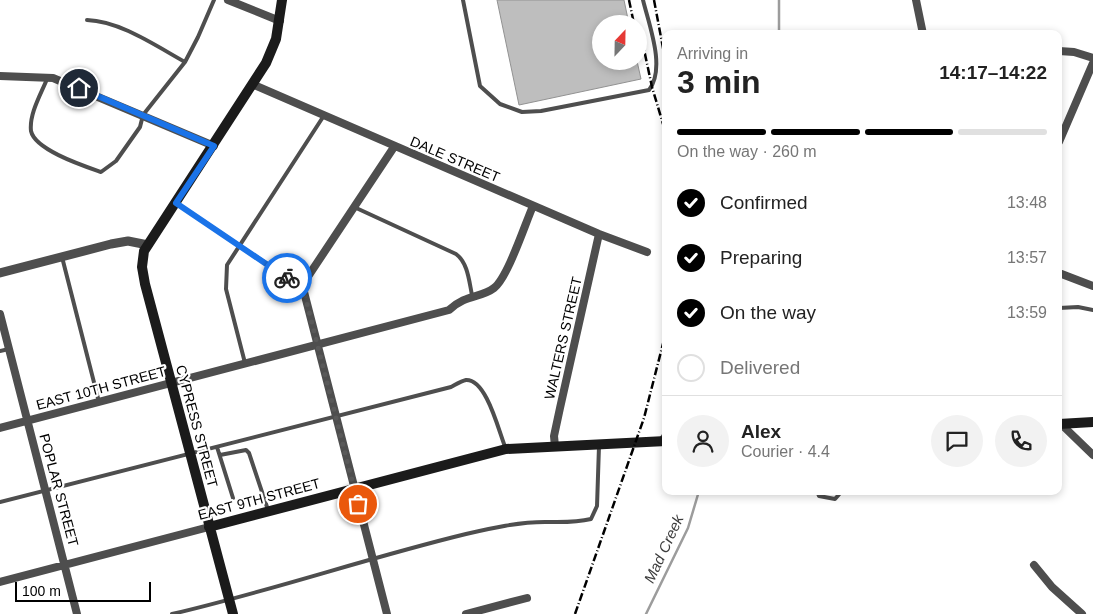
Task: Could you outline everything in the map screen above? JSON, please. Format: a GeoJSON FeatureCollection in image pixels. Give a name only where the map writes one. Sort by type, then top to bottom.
{"type":"FeatureCollection","features":[{"type":"Feature","properties":{"kind":"main road"},"geometry":{"type":"LineString","coordinates":[[148,245],[254,85],[266,63],[280,21],[282,0]]}},
{"type":"Feature","properties":{"kind":"main road","name":"CYPRESS STREET"},"geometry":{"type":"LineString","coordinates":[[148,245],[142,258],[142,267],[233,614]]}},
{"type":"Feature","properties":{"kind":"main road"},"geometry":{"type":"LineString","coordinates":[[1062,424],[1093,422]]}},
{"type":"Feature","properties":{"kind":"main road","name":"EAST 9TH STREET"},"geometry":{"type":"LineString","coordinates":[[209,527],[506,449],[662,441]]}},
{"type":"Feature","properties":{"kind":"street"},"geometry":{"type":"LineString","coordinates":[[228,0],[280,21]]}},
{"type":"Feature","properties":{"kind":"street"},"geometry":{"type":"LineString","coordinates":[[916,0],[922,30]]}},
{"type":"Feature","properties":{"kind":"street"},"geometry":{"type":"LineString","coordinates":[[1062,51],[1074,52],[1093,58]]}},
{"type":"Feature","properties":{"kind":"street"},"geometry":{"type":"LineString","coordinates":[[1062,135],[1093,63]]}},
{"type":"Feature","properties":{"kind":"street"},"geometry":{"type":"LineString","coordinates":[[0,76],[48,78],[143,115],[214,146]]}},
{"type":"Feature","properties":{"kind":"street","name":"DALE STREET"},"geometry":{"type":"LineString","coordinates":[[254,85],[532,206],[647,252]]}},
{"type":"Feature","properties":{"kind":"street"},"geometry":{"type":"LineString","coordinates":[[387,614],[303,288],[305,281],[394,147]]}},
{"type":"Feature","properties":{"kind":"street","name":"EAST 10TH STREET"},"geometry":{"type":"LineString","coordinates":[[0,428],[449,310],[458,302],[488,292],[499,282],[532,206]]}},
{"type":"Feature","properties":{"kind":"street","name":"WALTERS STREET"},"geometry":{"type":"LineString","coordinates":[[555,446],[554,436],[599,234]]}},
{"type":"Feature","properties":{"kind":"street"},"geometry":{"type":"LineString","coordinates":[[0,273],[128,241],[148,245]]}},
{"type":"Feature","properties":{"kind":"street"},"geometry":{"type":"LineString","coordinates":[[1062,274],[1093,286]]}},
{"type":"Feature","properties":{"kind":"street","name":"POPLAR STREET"},"geometry":{"type":"LineString","coordinates":[[0,314],[77,614]]}},
{"type":"Feature","properties":{"kind":"street"},"geometry":{"type":"LineString","coordinates":[[1062,426],[1093,455]]}},
{"type":"Feature","properties":{"kind":"street","name":"EAST 9TH STREET"},"geometry":{"type":"LineString","coordinates":[[0,582],[209,527]]}},
{"type":"Feature","properties":{"kind":"street"},"geometry":{"type":"LineString","coordinates":[[1034,565],[1052,587],[1082,614]]}},
{"type":"Feature","properties":{"kind":"street"},"geometry":{"type":"LineString","coordinates":[[466,614],[527,598]]}},
{"type":"Feature","properties":{"kind":"lane"},"geometry":{"type":"LineString","coordinates":[[48,78],[32,115],[31,131],[34,138],[41,145],[70,161],[101,172],[116,161],[132,140],[143,115],[185,62],[214,0]]}},
{"type":"Feature","properties":{"kind":"lane"},"geometry":{"type":"LineString","coordinates":[[463,0],[480,86],[500,104],[522,112],[541,111],[649,90],[657,78],[658,66],[643,0]]}},
{"type":"Feature","properties":{"kind":"lane"},"geometry":{"type":"LineString","coordinates":[[87,20],[117,28],[185,62]]}},
{"type":"Feature","properties":{"kind":"lane"},"geometry":{"type":"LineString","coordinates":[[245,363],[226,289],[227,265],[323,116]]}},
{"type":"Feature","properties":{"kind":"lane"},"geometry":{"type":"LineString","coordinates":[[176,203],[303,288]]}},
{"type":"Feature","properties":{"kind":"lane"},"geometry":{"type":"LineString","coordinates":[[353,207],[456,254],[461,258],[466,268],[472,296]]}},
{"type":"Feature","properties":{"kind":"lane"},"geometry":{"type":"LineString","coordinates":[[62,257],[99,402]]}},
{"type":"Feature","properties":{"kind":"lane"},"geometry":{"type":"LineString","coordinates":[[1062,308],[1078,307],[1093,310]]}},
{"type":"Feature","properties":{"kind":"lane"},"geometry":{"type":"LineString","coordinates":[[0,351],[9,348]]}},
{"type":"Feature","properties":{"kind":"lane"},"geometry":{"type":"LineString","coordinates":[[0,502],[217,448],[451,386],[466,380],[476,383],[485,392],[506,449]]}},
{"type":"Feature","properties":{"kind":"lane"},"geometry":{"type":"LineString","coordinates":[[172,614],[229,601],[372,558],[508,525],[546,522],[573,523],[590,518],[597,506],[600,444]]}},
{"type":"Feature","properties":{"kind":"lane"},"geometry":{"type":"LineString","coordinates":[[217,448],[233,498]]}},
{"type":"Feature","properties":{"kind":"lane"},"geometry":{"type":"LineString","coordinates":[[220,455],[246,450],[249,453],[268,510]]}},
{"type":"Feature","properties":{"kind":"lane"},"geometry":{"type":"LineString","coordinates":[[819,495],[835,499],[838,495]]}},
{"type":"Feature","properties":{"kind":"building"},"geometry":{"type":"Polygon","coordinates":[[[497,0],[624,0],[627,15],[592,15],[592,70],[639,70],[641,79],[519,105],[497,0]]]}},
{"type":"Feature","properties":{"kind":"waterway","name":"Mad Creek"},"geometry":{"type":"LineString","coordinates":[[779,0],[779,30]]}},
{"type":"Feature","properties":{"kind":"waterway","name":"Mad Creek"},"geometry":{"type":"LineString","coordinates":[[646,614],[688,528],[698,495]]}},
{"type":"Feature","properties":{"kind":"railway"},"geometry":{"type":"LineString","coordinates":[[629,0],[632,15]]}},
{"type":"Feature","properties":{"kind":"railway"},"geometry":{"type":"LineString","coordinates":[[654,0],[662,43]]}},
{"type":"Feature","properties":{"kind":"railway"},"geometry":{"type":"LineString","coordinates":[[648,68],[662,121]]}},
{"type":"Feature","properties":{"kind":"railway"},"geometry":{"type":"LineString","coordinates":[[575,614],[644,418],[662,348]]}},
{"type":"Feature","properties":{"kind":"way so far"},"geometry":{"type":"LineString","coordinates":[[287,278],[303,288],[303,295],[358,504]]}},
{"type":"Feature","properties":{"kind":"route"},"geometry":{"type":"LineString","coordinates":[[79,88],[214,146],[176,203],[287,278]]}}]}
